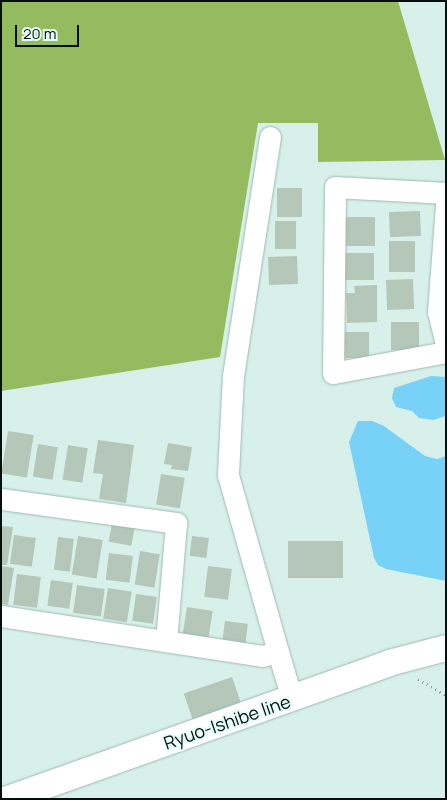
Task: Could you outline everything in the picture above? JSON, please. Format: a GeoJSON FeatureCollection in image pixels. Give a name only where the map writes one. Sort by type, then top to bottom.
{"type":"FeatureCollection","features":[{"type":"Feature","properties":{"kind":"main road","name":"Ryuo-Ishibe line"},"geometry":{"type":"LineString","coordinates":[[8,799],[389,663],[446,648]]}},
{"type":"Feature","properties":{"kind":"street"},"geometry":{"type":"LineString","coordinates":[[270,138],[233,375],[228,474],[292,699]]}},
{"type":"Feature","properties":{"kind":"street"},"geometry":{"type":"LineString","coordinates":[[446,193],[335,187],[332,373],[446,352]]}},
{"type":"Feature","properties":{"kind":"street"},"geometry":{"type":"LineString","coordinates":[[446,204],[442,313],[446,343]]}},
{"type":"Feature","properties":{"kind":"street"},"geometry":{"type":"LineString","coordinates":[[1,498],[176,523],[166,641]]}},
{"type":"Feature","properties":{"kind":"street"},"geometry":{"type":"LineString","coordinates":[[1,616],[262,656],[278,652]]}},
{"type":"Feature","properties":{"kind":"green space"},"geometry":{"type":"Polygon","coordinates":[[[1,1],[398,1],[445,160],[318,162],[318,123],[258,123],[220,357],[1,391],[1,1]]]}},
{"type":"Feature","properties":{"kind":"water"},"geometry":{"type":"Polygon","coordinates":[[[431,376],[446,377],[446,416],[433,420],[419,418],[412,411],[396,407],[392,398],[394,388],[431,376]]]}},
{"type":"Feature","properties":{"kind":"water"},"geometry":{"type":"Polygon","coordinates":[[[358,421],[372,421],[384,426],[425,456],[437,459],[446,456],[446,581],[386,569],[378,565],[374,558],[349,442],[358,421]]]}},
{"type":"Feature","properties":{"kind":"building"},"geometry":{"type":"Polygon","coordinates":[[[277,188],[302,188],[302,217],[277,217],[277,188]]]}},
{"type":"Feature","properties":{"kind":"building"},"geometry":{"type":"Polygon","coordinates":[[[420,211],[421,236],[390,237],[389,212],[420,211]]]}},
{"type":"Feature","properties":{"kind":"building"},"geometry":{"type":"Polygon","coordinates":[[[344,217],[375,217],[375,246],[344,246],[344,217]]]}},
{"type":"Feature","properties":{"kind":"building"},"geometry":{"type":"Polygon","coordinates":[[[275,221],[296,221],[296,249],[275,249],[275,221]]]}},
{"type":"Feature","properties":{"kind":"building"},"geometry":{"type":"Polygon","coordinates":[[[389,241],[415,241],[415,272],[389,272],[389,241]]]}},
{"type":"Feature","properties":{"kind":"building"},"geometry":{"type":"Polygon","coordinates":[[[343,253],[374,253],[374,280],[343,280],[343,253]]]}},
{"type":"Feature","properties":{"kind":"building"},"geometry":{"type":"Polygon","coordinates":[[[297,256],[298,284],[269,285],[268,257],[297,256]]]}},
{"type":"Feature","properties":{"kind":"building"},"geometry":{"type":"Polygon","coordinates":[[[413,279],[414,309],[387,310],[386,280],[413,279]]]}},
{"type":"Feature","properties":{"kind":"building"},"geometry":{"type":"Polygon","coordinates":[[[377,285],[377,322],[347,323],[346,293],[355,293],[354,286],[377,285]]]}},
{"type":"Feature","properties":{"kind":"building"},"geometry":{"type":"Polygon","coordinates":[[[391,322],[419,322],[419,350],[391,350],[391,322]]]}},
{"type":"Feature","properties":{"kind":"building"},"geometry":{"type":"Polygon","coordinates":[[[343,332],[369,332],[369,358],[343,358],[343,332]]]}},
{"type":"Feature","properties":{"kind":"building"},"geometry":{"type":"Polygon","coordinates":[[[8,431],[34,435],[27,478],[1,473],[8,431]]]}},
{"type":"Feature","properties":{"kind":"building"},"geometry":{"type":"Polygon","coordinates":[[[98,440],[134,445],[126,503],[99,499],[103,474],[93,473],[98,440]]]}},
{"type":"Feature","properties":{"kind":"building"},"geometry":{"type":"Polygon","coordinates":[[[168,443],[192,447],[188,471],[171,469],[172,465],[164,464],[168,443]]]}},
{"type":"Feature","properties":{"kind":"building"},"geometry":{"type":"Polygon","coordinates":[[[38,444],[58,447],[53,480],[33,477],[38,444]]]}},
{"type":"Feature","properties":{"kind":"building"},"geometry":{"type":"Polygon","coordinates":[[[68,445],[88,448],[82,483],[63,480],[68,445]]]}},
{"type":"Feature","properties":{"kind":"building"},"geometry":{"type":"Polygon","coordinates":[[[161,474],[185,478],[180,508],[156,505],[161,474]]]}},
{"type":"Feature","properties":{"kind":"building"},"geometry":{"type":"Polygon","coordinates":[[[112,523],[135,527],[131,546],[109,542],[112,523]]]}},
{"type":"Feature","properties":{"kind":"building"},"geometry":{"type":"Polygon","coordinates":[[[1,526],[13,527],[7,565],[1,565],[1,526]]]}},
{"type":"Feature","properties":{"kind":"building"},"geometry":{"type":"Polygon","coordinates":[[[14,535],[36,538],[32,567],[10,564],[14,535]]]}},
{"type":"Feature","properties":{"kind":"building"},"geometry":{"type":"Polygon","coordinates":[[[78,536],[103,540],[97,578],[72,575],[78,536]]]}},
{"type":"Feature","properties":{"kind":"building"},"geometry":{"type":"Polygon","coordinates":[[[192,536],[209,538],[206,558],[190,556],[192,536]]]}},
{"type":"Feature","properties":{"kind":"building"},"geometry":{"type":"Polygon","coordinates":[[[58,537],[74,539],[70,572],[54,570],[58,537]]]}},
{"type":"Feature","properties":{"kind":"building"},"geometry":{"type":"Polygon","coordinates":[[[288,541],[343,541],[343,578],[288,578],[288,541]]]}},
{"type":"Feature","properties":{"kind":"building"},"geometry":{"type":"Polygon","coordinates":[[[140,551],[160,554],[154,588],[135,585],[140,551]]]}},
{"type":"Feature","properties":{"kind":"building"},"geometry":{"type":"Polygon","coordinates":[[[109,553],[133,556],[130,583],[106,580],[109,553]]]}},
{"type":"Feature","properties":{"kind":"building"},"geometry":{"type":"Polygon","coordinates":[[[1,566],[14,568],[8,605],[1,604],[1,566]]]}},
{"type":"Feature","properties":{"kind":"building"},"geometry":{"type":"Polygon","coordinates":[[[208,566],[232,569],[228,600],[204,597],[208,566]]]}},
{"type":"Feature","properties":{"kind":"building"},"geometry":{"type":"Polygon","coordinates":[[[17,574],[41,577],[37,608],[13,605],[17,574]]]}},
{"type":"Feature","properties":{"kind":"building"},"geometry":{"type":"Polygon","coordinates":[[[51,580],[73,583],[69,609],[47,606],[51,580]]]}},
{"type":"Feature","properties":{"kind":"building"},"geometry":{"type":"Polygon","coordinates":[[[77,585],[105,589],[101,617],[73,613],[77,585]]]}},
{"type":"Feature","properties":{"kind":"building"},"geometry":{"type":"Polygon","coordinates":[[[108,588],[132,592],[127,622],[103,619],[108,588]]]}},
{"type":"Feature","properties":{"kind":"building"},"geometry":{"type":"Polygon","coordinates":[[[136,594],[157,597],[153,624],[132,621],[136,594]]]}},
{"type":"Feature","properties":{"kind":"building"},"geometry":{"type":"Polygon","coordinates":[[[187,607],[213,611],[208,642],[182,638],[187,607]]]}},
{"type":"Feature","properties":{"kind":"building"},"geometry":{"type":"Polygon","coordinates":[[[225,621],[248,624],[245,648],[222,645],[225,621]]]}},
{"type":"Feature","properties":{"kind":"building"},"geometry":{"type":"Polygon","coordinates":[[[232,677],[242,706],[194,723],[184,694],[232,677]]]}}]}
